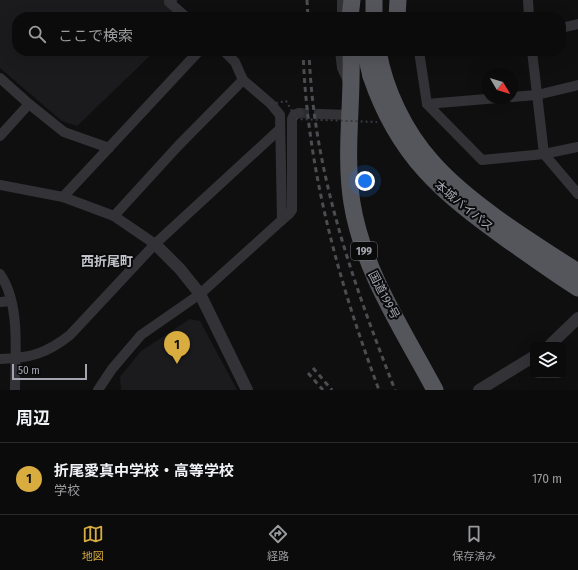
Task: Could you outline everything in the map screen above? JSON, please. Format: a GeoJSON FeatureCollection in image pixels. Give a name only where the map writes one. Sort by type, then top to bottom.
{"type":"FeatureCollection","features":[{"type":"Feature","properties":{"kind":"highway"},"geometry":{"type":"LineString","coordinates":[[351,12],[352,0]]}},
{"type":"Feature","properties":{"kind":"highway"},"geometry":{"type":"LineString","coordinates":[[362,0],[362,12]]}},
{"type":"Feature","properties":{"kind":"highway"},"geometry":{"type":"LineString","coordinates":[[374,0],[374,12]]}},
{"type":"Feature","properties":{"kind":"highway"},"geometry":{"type":"LineString","coordinates":[[388,0],[388,12]]}},
{"type":"Feature","properties":{"kind":"highway"},"geometry":{"type":"LineString","coordinates":[[397,12],[398,0]]}},
{"type":"Feature","properties":{"kind":"highway","name":"国道199号"},"geometry":{"type":"LineString","coordinates":[[351,56],[349,179],[352,202],[362,247],[369,266],[435,390]]}},
{"type":"Feature","properties":{"kind":"highway","name":"国道199号"},"geometry":{"type":"LineString","coordinates":[[351,92],[356,82],[376,60]]}},
{"type":"Feature","properties":{"kind":"highway","name":"本城バイパス"},"geometry":{"type":"LineString","coordinates":[[376,60],[394,103],[415,138],[432,162],[472,198],[513,229],[578,272]]}},
{"type":"Feature","properties":{"kind":"highway","name":"本城バイパス"},"geometry":{"type":"LineString","coordinates":[[376,60],[387,116],[405,148],[437,184],[458,204],[578,288]]}},
{"type":"Feature","properties":{"kind":"street"},"geometry":{"type":"LineString","coordinates":[[172,0],[169,2],[180,12]]}},
{"type":"Feature","properties":{"kind":"street"},"geometry":{"type":"LineString","coordinates":[[342,0],[342,12]]}},
{"type":"Feature","properties":{"kind":"street"},"geometry":{"type":"LineString","coordinates":[[528,0],[529,12]]}},
{"type":"Feature","properties":{"kind":"street"},"geometry":{"type":"LineString","coordinates":[[566,27],[578,24]]}},
{"type":"Feature","properties":{"kind":"street"},"geometry":{"type":"LineString","coordinates":[[64,197],[194,56]]}},
{"type":"Feature","properties":{"kind":"street"},"geometry":{"type":"LineString","coordinates":[[229,56],[235,62],[243,80],[271,104],[280,115],[282,220]]}},
{"type":"Feature","properties":{"kind":"street"},"geometry":{"type":"LineString","coordinates":[[341,56],[342,68],[351,92]]}},
{"type":"Feature","properties":{"kind":"street"},"geometry":{"type":"LineString","coordinates":[[420,56],[427,104],[482,160],[544,154],[578,147]]}},
{"type":"Feature","properties":{"kind":"street"},"geometry":{"type":"LineString","coordinates":[[533,56],[544,154],[578,194]]}},
{"type":"Feature","properties":{"kind":"street"},"geometry":{"type":"LineString","coordinates":[[0,78],[64,132],[109,148]]}},
{"type":"Feature","properties":{"kind":"street"},"geometry":{"type":"LineString","coordinates":[[114,216],[178,146],[243,80]]}},
{"type":"Feature","properties":{"kind":"street"},"geometry":{"type":"LineString","coordinates":[[518,97],[537,95],[578,85]]}},
{"type":"Feature","properties":{"kind":"street"},"geometry":{"type":"LineString","coordinates":[[427,104],[482,99]]}},
{"type":"Feature","properties":{"kind":"street"},"geometry":{"type":"LineString","coordinates":[[0,136],[29,104]]}},
{"type":"Feature","properties":{"kind":"street"},"geometry":{"type":"LineString","coordinates":[[98,390],[112,369],[141,335],[200,294],[292,210],[292,119],[294,115],[299,113]]}},
{"type":"Feature","properties":{"kind":"street"},"geometry":{"type":"LineString","coordinates":[[320,114],[350,114]]}},
{"type":"Feature","properties":{"kind":"street"},"geometry":{"type":"LineString","coordinates":[[0,359],[15,359],[34,356],[54,348],[70,335],[155,244],[280,129]]}},
{"type":"Feature","properties":{"kind":"street"},"geometry":{"type":"LineString","coordinates":[[0,185],[64,197],[114,216],[155,244],[180,269],[200,294],[247,390]]}},
{"type":"Feature","properties":{"kind":"street"},"geometry":{"type":"LineString","coordinates":[[0,274],[6,283],[14,314],[15,390]]}},
{"type":"Feature","properties":{"kind":"street"},"geometry":{"type":"LineString","coordinates":[[0,302],[11,301]]}},
{"type":"Feature","properties":{"kind":"street"},"geometry":{"type":"LineString","coordinates":[[553,342],[578,318]]}},
{"type":"Feature","properties":{"kind":"street"},"geometry":{"type":"LineString","coordinates":[[479,390],[530,359]]}},
{"type":"Feature","properties":{"kind":"path"},"geometry":{"type":"LineString","coordinates":[[271,104],[286,101],[297,119],[377,122]]}},
{"type":"Feature","properties":{"kind":"shaded area"},"geometry":{"type":"Polygon","coordinates":[[[0,0],[170,0],[177,12],[12,12],[12,56],[150,56],[77,126],[62,121],[0,68],[0,0]]]}},
{"type":"Feature","properties":{"kind":"shaded area"},"geometry":{"type":"Polygon","coordinates":[[[190,319],[200,321],[237,390],[121,390],[120,377],[141,351],[190,319]]]}},
{"type":"Feature","properties":{"kind":"tunnel"},"geometry":{"type":"LineString","coordinates":[[299,113],[320,114]]}},
{"type":"Feature","properties":{"kind":"railway"},"geometry":{"type":"LineString","coordinates":[[307,0],[308,12]]}},
{"type":"Feature","properties":{"kind":"railway"},"geometry":{"type":"LineString","coordinates":[[303,56],[311,138],[327,224],[350,307],[379,390]]}},
{"type":"Feature","properties":{"kind":"railway"},"geometry":{"type":"LineString","coordinates":[[309,56],[312,95],[318,139],[337,224],[364,307],[395,390]]}},
{"type":"Feature","properties":{"kind":"railway"},"geometry":{"type":"LineString","coordinates":[[313,368],[332,390]]}},
{"type":"Feature","properties":{"kind":"railway"},"geometry":{"type":"LineString","coordinates":[[308,373],[323,390]]}},
{"type":"Feature","properties":{"kind":"place","name":"折尾愛真中学校・高等学校"},"geometry":{"type":"Point","coordinates":[177,364]}},
{"type":"Feature","properties":{"kind":"district","name":"西折尾町"},"geometry":{"type":"Point","coordinates":[107,261]}}]}
